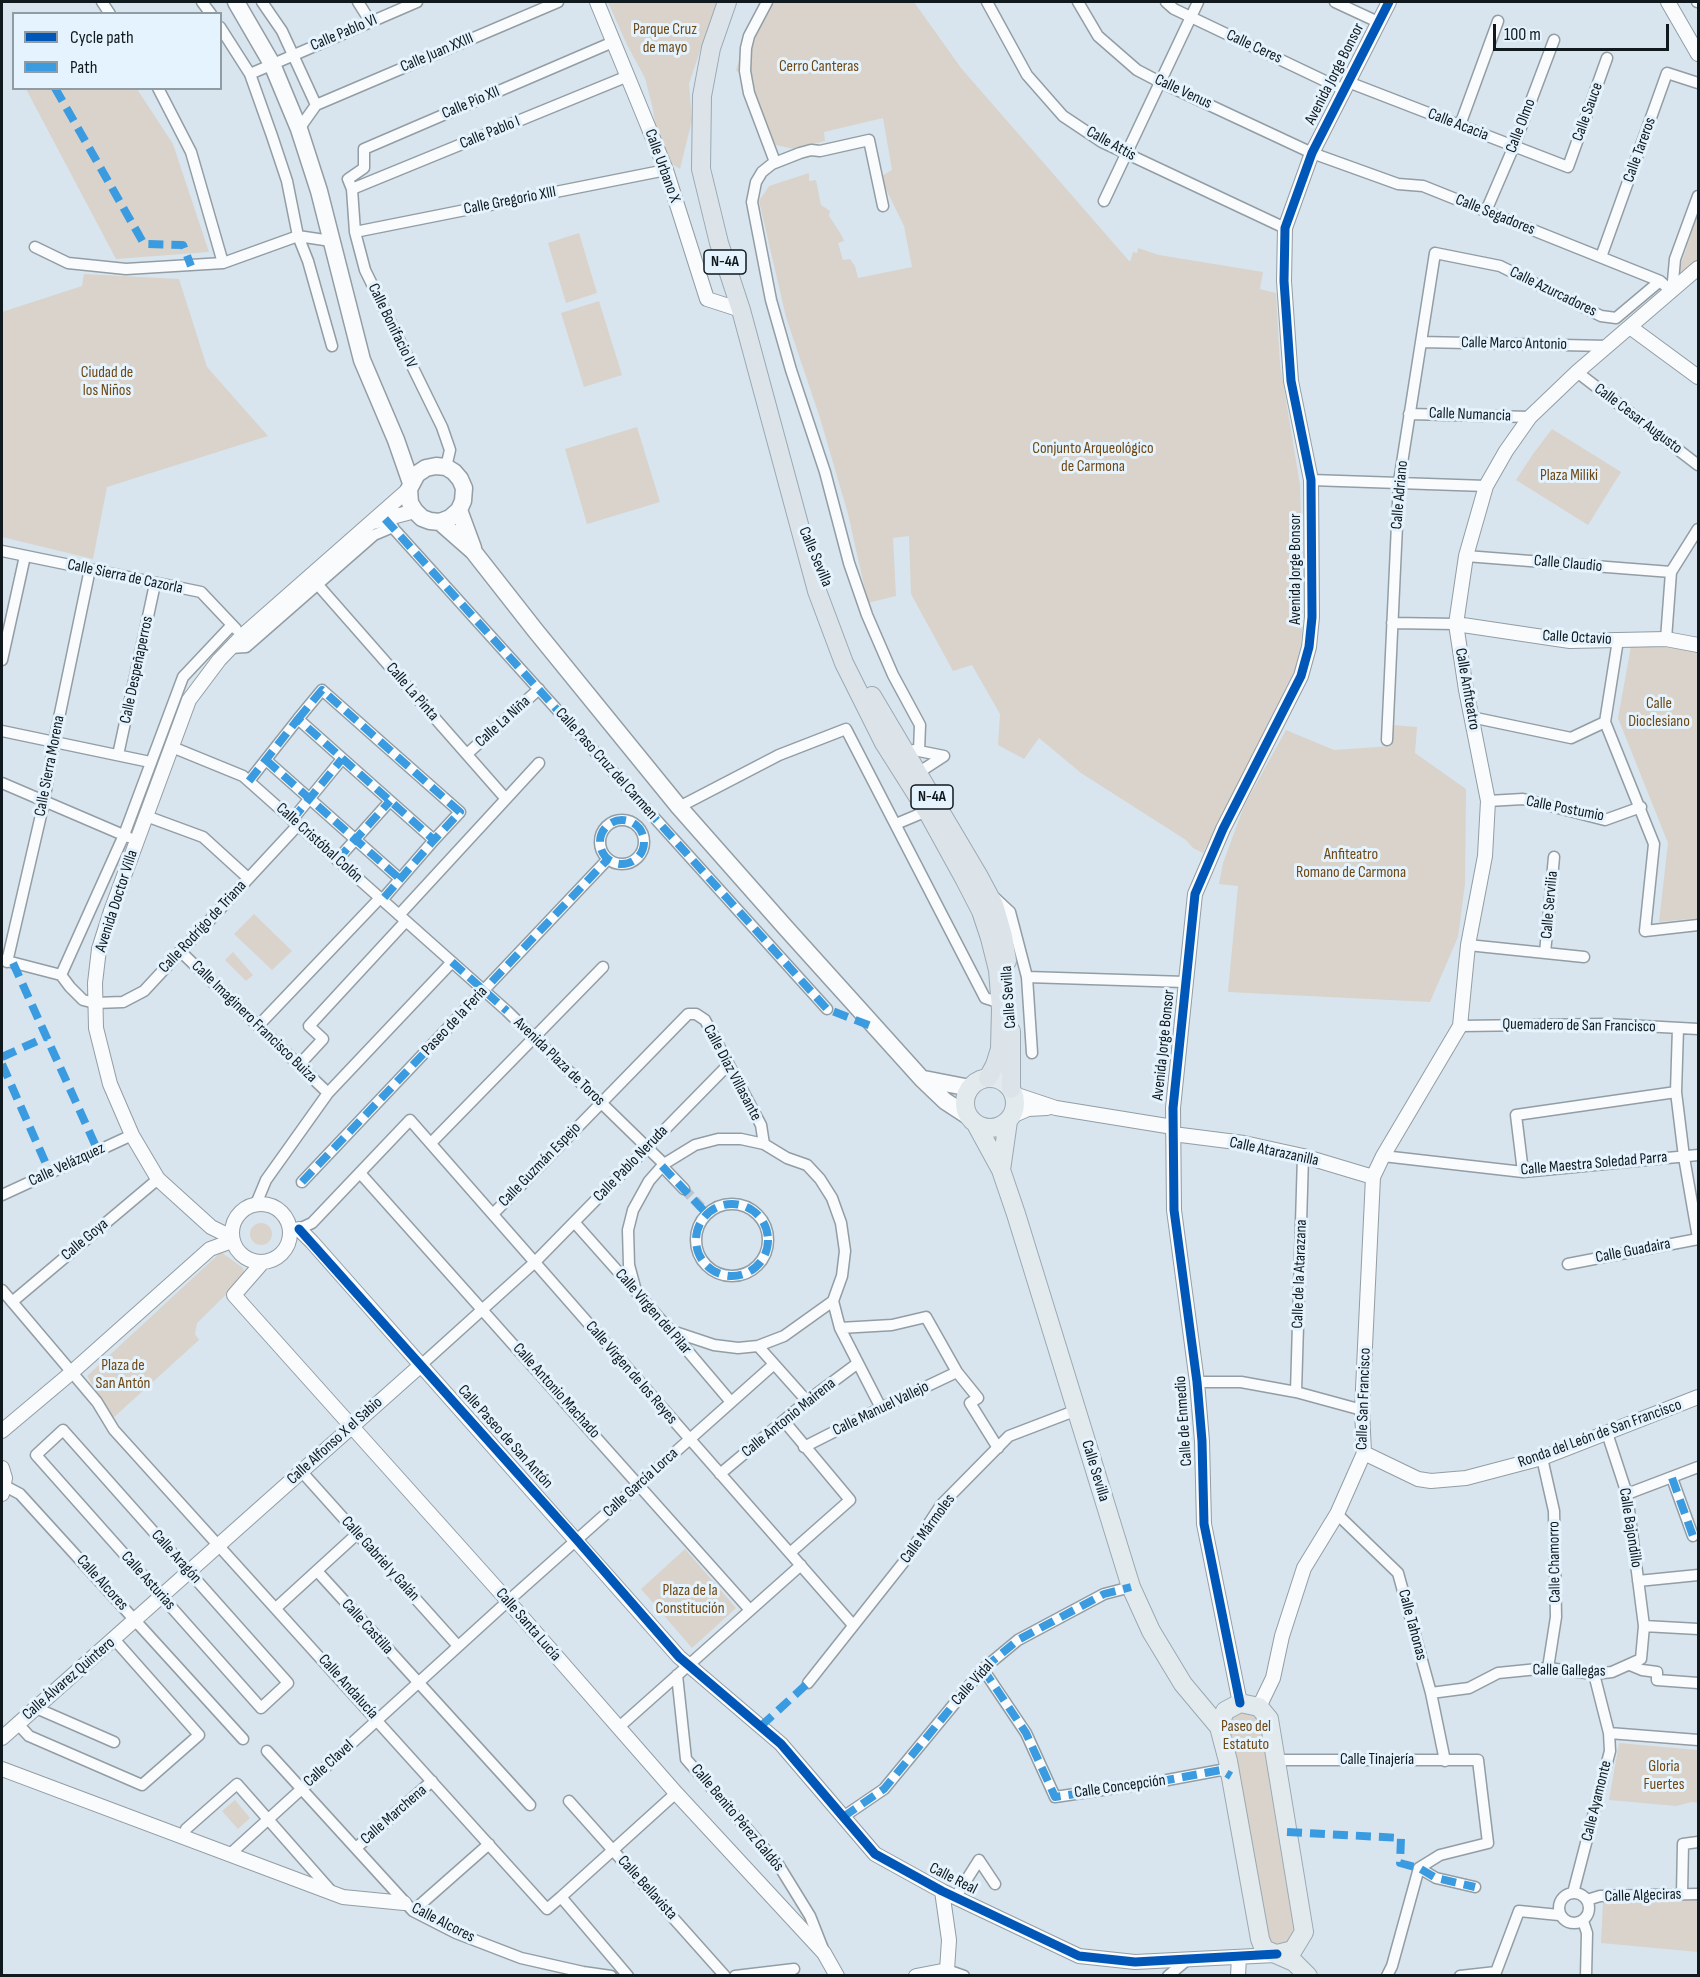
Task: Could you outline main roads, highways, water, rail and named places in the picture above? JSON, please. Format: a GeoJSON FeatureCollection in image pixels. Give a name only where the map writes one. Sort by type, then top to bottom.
{"type":"FeatureCollection","features":[{"type":"Feature","properties":{"kind":"highway","name":"N-4A"},"geometry":{"type":"LineString","coordinates":[[727,2],[711,48],[702,96],[701,169],[718,243],[741,310],[799,518]]}},
{"type":"Feature","properties":{"kind":"highway","name":"Calle Sevilla"},"geometry":{"type":"LineString","coordinates":[[799,518],[829,588],[854,657],[873,698],[911,750],[920,777],[994,905],[1009,968],[1012,1091]]}},
{"type":"Feature","properties":{"kind":"highway","name":"Calle Sevilla"},"geometry":{"type":"LineString","coordinates":[[799,518],[817,591],[844,663],[884,743],[927,811],[981,911],[998,970],[1001,1003],[1000,1049],[988,1078]]}},
{"type":"Feature","properties":{"kind":"main road"},"geometry":{"type":"LineString","coordinates":[[236,2],[272,64],[299,129],[319,191],[362,360],[396,440],[410,486],[410,503],[422,518],[440,522],[450,518],[459,510],[464,501],[464,488],[460,479],[446,467],[426,468],[417,474],[410,486]]}},
{"type":"Feature","properties":{"kind":"main road"},"geometry":{"type":"LineString","coordinates":[[396,440],[426,468]]}},
{"type":"Feature","properties":{"kind":"main road"},"geometry":{"type":"LineString","coordinates":[[459,510],[474,551]]}},
{"type":"Feature","properties":{"kind":"main road"},"geometry":{"type":"LineString","coordinates":[[440,522],[474,551],[679,807],[922,1079],[945,1101],[973,1121],[993,1129],[1010,1119]]}},
{"type":"Feature","properties":{"kind":"main road"},"geometry":{"type":"LineString","coordinates":[[988,1078],[1001,1080],[1012,1091],[1015,1109],[1010,1119],[1001,1170],[964,1102],[970,1088],[975,1083],[988,1078]]}},
{"type":"Feature","properties":{"kind":"main road"},"geometry":{"type":"LineString","coordinates":[[922,1079],[970,1088]]}},
{"type":"Feature","properties":{"kind":"main road","name":"Calle Sevilla"},"geometry":{"type":"LineString","coordinates":[[1001,1170],[1131,1587],[1151,1631],[1190,1693],[1228,1714]]}},
{"type":"Feature","properties":{"kind":"main road"},"geometry":{"type":"LineString","coordinates":[[1259,1707],[1269,1719],[1304,1932],[1308,1976],[1294,1962],[1264,1949],[1260,1939],[1227,1774],[1228,1714],[1259,1707]]}},
{"type":"Feature","properties":{"kind":"main road"},"geometry":{"type":"LineString","coordinates":[[1277,1954],[1293,1950],[1304,1932]]}},
{"type":"Feature","properties":{"kind":"tunnel"},"geometry":{"type":"LineString","coordinates":[[684,1189],[704,1210]]}},
{"type":"Feature","properties":{"kind":"park label","name":"Parque Cruz de mayo"},"geometry":{"type":"Point","coordinates":[665,39]}},
{"type":"Feature","properties":{"kind":"park label","name":"Cerro Canteras"},"geometry":{"type":"Point","coordinates":[819,67]}},
{"type":"Feature","properties":{"kind":"park label","name":"Ciudad de los Niños"},"geometry":{"type":"Point","coordinates":[107,382]}},
{"type":"Feature","properties":{"kind":"park label","name":"Conjunto Arqueológico de Carmona"},"geometry":{"type":"Point","coordinates":[1093,458]}},
{"type":"Feature","properties":{"kind":"park label","name":"Plaza Miliki"},"geometry":{"type":"Point","coordinates":[1569,476]}},
{"type":"Feature","properties":{"kind":"park label","name":"Calle Dioclesiano"},"geometry":{"type":"Point","coordinates":[1659,713]}},
{"type":"Feature","properties":{"kind":"park label","name":"Anfiteatro Romano de Carmona"},"geometry":{"type":"Point","coordinates":[1351,864]}},
{"type":"Feature","properties":{"kind":"park label","name":"Plaza de San Antón"},"geometry":{"type":"Point","coordinates":[123,1375]}},
{"type":"Feature","properties":{"kind":"park label","name":"Plaza de la Constitución"},"geometry":{"type":"Point","coordinates":[690,1600]}},
{"type":"Feature","properties":{"kind":"park label","name":"Paseo del Estatuto"},"geometry":{"type":"Point","coordinates":[1246,1736]}},
{"type":"Feature","properties":{"kind":"park label","name":"Gloria Fuertes"},"geometry":{"type":"Point","coordinates":[1664,1776]}}]}
